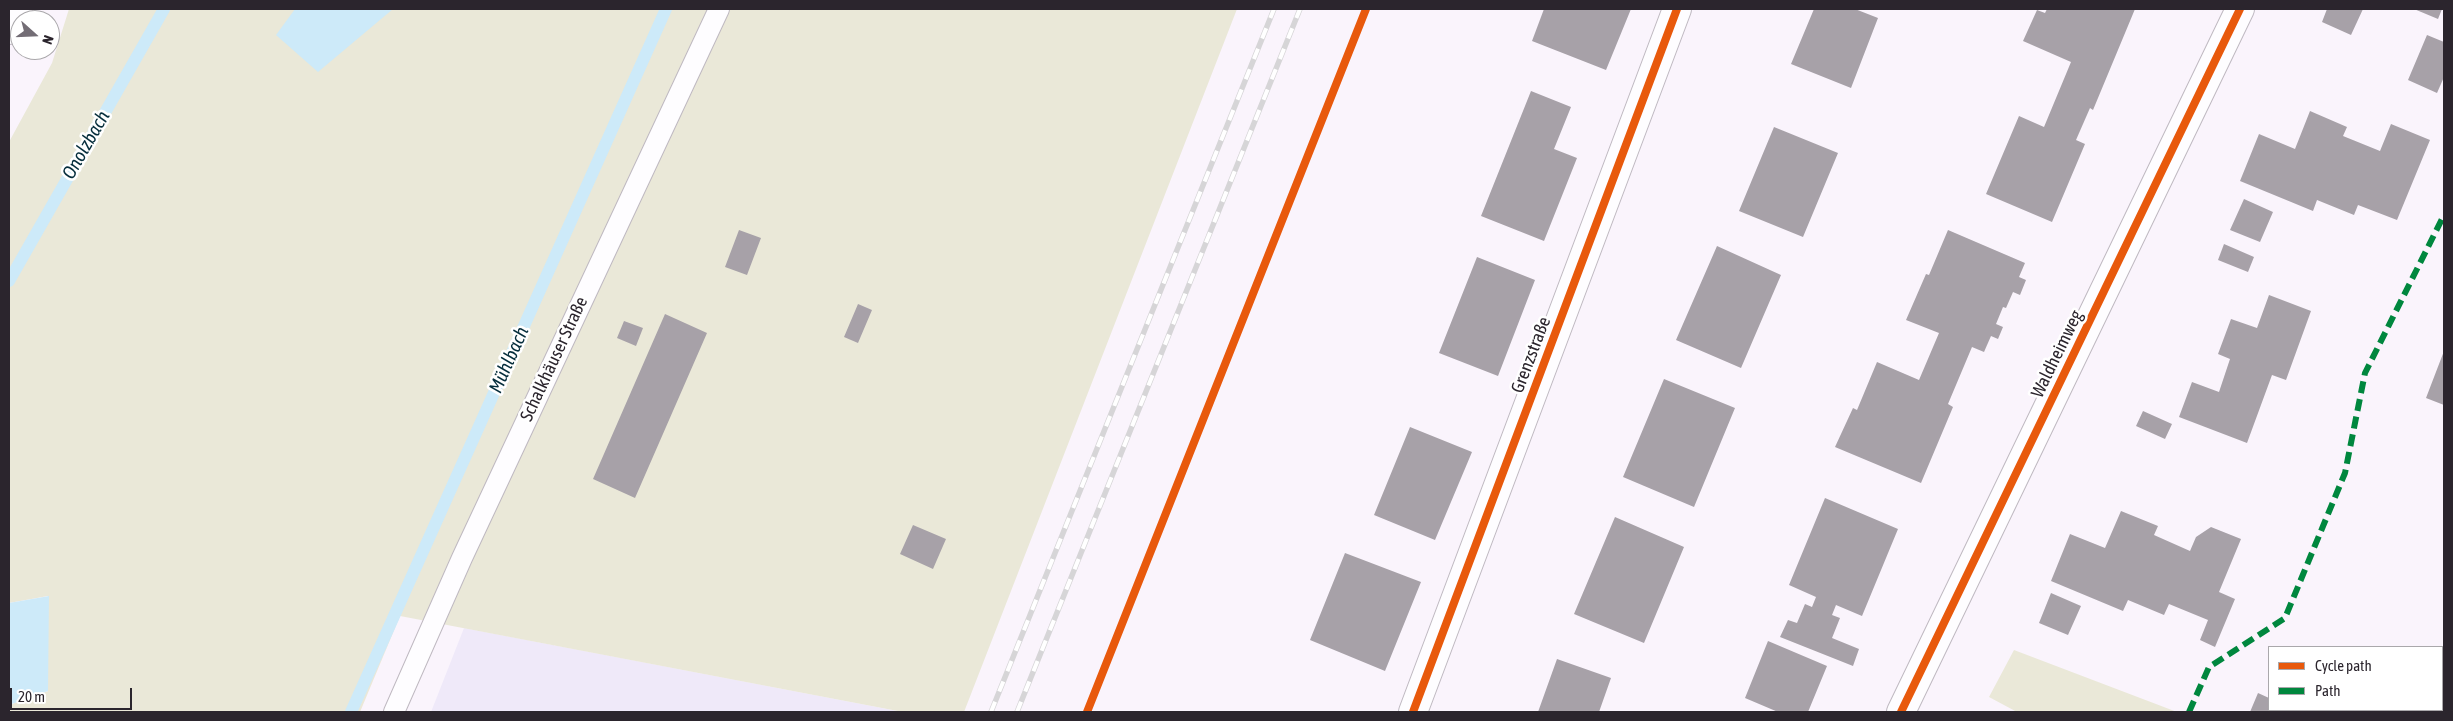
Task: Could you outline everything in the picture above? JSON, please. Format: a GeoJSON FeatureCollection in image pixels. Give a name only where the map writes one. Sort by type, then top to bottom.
{"type":"FeatureCollection","features":[{"type":"Feature","properties":{"kind":"street"},"geometry":{"type":"LineString","coordinates":[[9,30],[18,9]]}},
{"type":"Feature","properties":{"kind":"street","name":"Grenzstraße"},"geometry":{"type":"LineString","coordinates":[[1414,712],[1677,9]]}},
{"type":"Feature","properties":{"kind":"street","name":"Waldheimweg"},"geometry":{"type":"LineString","coordinates":[[1901,712],[2240,9]]}},
{"type":"Feature","properties":{"kind":"lane","name":"Schalkhäuser Straße"},"geometry":{"type":"LineString","coordinates":[[394,712],[462,558],[719,9]]}},
{"type":"Feature","properties":{"kind":"shaded area"},"geometry":{"type":"Polygon","coordinates":[[[69,9],[1237,9],[964,712],[903,712],[400,616],[360,712],[9,712],[9,705],[48,691],[48,596],[9,603],[9,142],[53,60],[60,60],[60,38],[69,9]]]}},
{"type":"Feature","properties":{"kind":"shaded area"},"geometry":{"type":"Polygon","coordinates":[[[464,628],[903,712],[431,712],[464,628]]]}},
{"type":"Feature","properties":{"kind":"shaded area"},"geometry":{"type":"Polygon","coordinates":[[[2014,650],[2177,712],[2017,712],[1989,697],[2014,650]]]}},
{"type":"Feature","properties":{"kind":"water"},"geometry":{"type":"Polygon","coordinates":[[[295,9],[393,9],[318,72],[276,35],[295,9]]]}},
{"type":"Feature","properties":{"kind":"water"},"geometry":{"type":"Polygon","coordinates":[[[49,596],[48,691],[9,705],[9,603],[49,596]]]}},
{"type":"Feature","properties":{"kind":"building"},"geometry":{"type":"Polygon","coordinates":[[[1544,9],[1631,9],[1606,70],[1532,41],[1544,9]]]}},
{"type":"Feature","properties":{"kind":"building"},"geometry":{"type":"Polygon","coordinates":[[[1814,9],[1855,9],[1878,18],[1851,88],[1791,64],[1814,9]]]}},
{"type":"Feature","properties":{"kind":"building"},"geometry":{"type":"Polygon","coordinates":[[[2047,9],[2135,9],[2093,110],[2090,108],[2076,140],[2085,144],[2052,222],[1986,194],[2019,116],[2044,127],[2071,62],[2023,41],[2037,10],[2045,13],[2047,9]]]}},
{"type":"Feature","properties":{"kind":"building"},"geometry":{"type":"Polygon","coordinates":[[[2327,9],[2363,9],[2351,35],[2322,22],[2327,9]]]}},
{"type":"Feature","properties":{"kind":"building"},"geometry":{"type":"Polygon","coordinates":[[[2414,9],[2442,9],[2438,19],[2414,9]]]}},
{"type":"Feature","properties":{"kind":"building"},"geometry":{"type":"Polygon","coordinates":[[[2427,35],[2444,42],[2444,77],[2437,93],[2408,80],[2427,35]]]}},
{"type":"Feature","properties":{"kind":"building"},"geometry":{"type":"Polygon","coordinates":[[[1531,91],[1571,107],[1554,149],[1577,158],[1544,241],[1481,216],[1531,91]]]}},
{"type":"Feature","properties":{"kind":"building"},"geometry":{"type":"Polygon","coordinates":[[[2310,111],[2347,127],[2343,136],[2380,151],[2391,124],[2430,140],[2397,220],[2358,205],[2354,215],[2317,200],[2313,211],[2240,181],[2259,134],[2295,149],[2310,111]]]}},
{"type":"Feature","properties":{"kind":"building"},"geometry":{"type":"Polygon","coordinates":[[[1774,127],[1838,153],[1803,237],[1739,211],[1774,127]]]}},
{"type":"Feature","properties":{"kind":"building"},"geometry":{"type":"Polygon","coordinates":[[[2244,199],[2273,212],[2260,242],[2230,230],[2244,199]]]}},
{"type":"Feature","properties":{"kind":"building"},"geometry":{"type":"Polygon","coordinates":[[[739,230],[761,238],[747,275],[725,267],[739,230]]]}},
{"type":"Feature","properties":{"kind":"building"},"geometry":{"type":"Polygon","coordinates":[[[1948,230],[2025,263],[2019,277],[2026,280],[2020,295],[2013,292],[2006,308],[2003,307],[1996,324],[2003,327],[1998,339],[1991,336],[1984,352],[1972,347],[1948,404],[1953,407],[1921,483],[1835,447],[1853,408],[1857,410],[1877,362],[1919,380],[1939,333],[1906,320],[1926,274],[1929,275],[1948,230]]]}},
{"type":"Feature","properties":{"kind":"building"},"geometry":{"type":"Polygon","coordinates":[[[2224,244],[2254,257],[2248,272],[2218,260],[2224,244]]]}},
{"type":"Feature","properties":{"kind":"building"},"geometry":{"type":"Polygon","coordinates":[[[1717,246],[1781,275],[1741,368],[1676,340],[1717,246]]]}},
{"type":"Feature","properties":{"kind":"building"},"geometry":{"type":"Polygon","coordinates":[[[1477,257],[1535,280],[1498,376],[1439,353],[1477,257]]]}},
{"type":"Feature","properties":{"kind":"building"},"geometry":{"type":"Polygon","coordinates":[[[2269,295],[2311,311],[2286,380],[2272,375],[2247,443],[2179,417],[2192,382],[2219,392],[2230,359],[2218,354],[2231,319],[2257,328],[2269,295]]]}},
{"type":"Feature","properties":{"kind":"building"},"geometry":{"type":"Polygon","coordinates":[[[858,304],[872,310],[858,343],[844,337],[858,304]]]}},
{"type":"Feature","properties":{"kind":"building"},"geometry":{"type":"Polygon","coordinates":[[[665,314],[707,333],[635,498],[593,479],[665,314]]]}},
{"type":"Feature","properties":{"kind":"building"},"geometry":{"type":"Polygon","coordinates":[[[624,321],[643,328],[636,346],[617,338],[624,321]]]}},
{"type":"Feature","properties":{"kind":"building"},"geometry":{"type":"Polygon","coordinates":[[[2444,351],[2444,405],[2426,398],[2444,351]]]}},
{"type":"Feature","properties":{"kind":"building"},"geometry":{"type":"Polygon","coordinates":[[[1664,379],[1735,408],[1694,507],[1623,477],[1664,379]]]}},
{"type":"Feature","properties":{"kind":"building"},"geometry":{"type":"Polygon","coordinates":[[[2143,411],[2172,424],[2165,439],[2136,426],[2143,411]]]}},
{"type":"Feature","properties":{"kind":"building"},"geometry":{"type":"Polygon","coordinates":[[[1410,427],[1472,452],[1435,540],[1374,515],[1410,427]]]}},
{"type":"Feature","properties":{"kind":"building"},"geometry":{"type":"Polygon","coordinates":[[[1825,498],[1898,529],[1862,616],[1836,605],[1832,615],[1840,618],[1832,638],[1859,649],[1853,666],[1780,637],[1788,620],[1797,623],[1805,604],[1812,607],[1816,597],[1789,585],[1825,498]]]}},
{"type":"Feature","properties":{"kind":"building"},"geometry":{"type":"Polygon","coordinates":[[[2121,511],[2158,526],[2154,535],[2190,551],[2196,537],[2211,527],[2241,539],[2219,592],[2235,599],[2215,647],[2200,640],[2208,620],[2169,604],[2164,615],[2128,600],[2123,611],[2051,581],[2070,534],[2105,548],[2121,511]]]}},
{"type":"Feature","properties":{"kind":"building"},"geometry":{"type":"Polygon","coordinates":[[[1615,517],[1684,547],[1644,643],[1574,614],[1615,517]]]}},
{"type":"Feature","properties":{"kind":"building"},"geometry":{"type":"Polygon","coordinates":[[[913,525],[946,539],[933,569],[900,554],[913,525]]]}},
{"type":"Feature","properties":{"kind":"building"},"geometry":{"type":"Polygon","coordinates":[[[1345,553],[1421,582],[1385,671],[1310,640],[1345,553]]]}},
{"type":"Feature","properties":{"kind":"building"},"geometry":{"type":"Polygon","coordinates":[[[2051,593],[2081,606],[2068,635],[2039,623],[2051,593]]]}},
{"type":"Feature","properties":{"kind":"building"},"geometry":{"type":"Polygon","coordinates":[[[1768,641],[1827,666],[1808,712],[1778,712],[1745,698],[1768,641]]]}},
{"type":"Feature","properties":{"kind":"building"},"geometry":{"type":"Polygon","coordinates":[[[2444,650],[2444,712],[2416,711],[2443,711],[2444,650]]]}},
{"type":"Feature","properties":{"kind":"building"},"geometry":{"type":"Polygon","coordinates":[[[1557,659],[1611,678],[1599,712],[1538,712],[1557,659]]]}},
{"type":"Feature","properties":{"kind":"building"},"geometry":{"type":"Polygon","coordinates":[[[2258,693],[2268,698],[2268,711],[2306,712],[2250,712],[2258,693]]]}},
{"type":"Feature","properties":{"kind":"waterway","name":"Onolzbach"},"geometry":{"type":"LineString","coordinates":[[9,281],[164,9]]}},
{"type":"Feature","properties":{"kind":"waterway","name":"Mühlbach"},"geometry":{"type":"LineString","coordinates":[[351,712],[666,9]]}},
{"type":"Feature","properties":{"kind":"railway"},"geometry":{"type":"LineString","coordinates":[[991,712],[1274,9]]}},
{"type":"Feature","properties":{"kind":"railway"},"geometry":{"type":"LineString","coordinates":[[1017,712],[1300,9]]}},
{"type":"Feature","properties":{"kind":"marked path"},"geometry":{"type":"LineString","coordinates":[[2189,712],[2209,667],[2285,618],[2345,473],[2365,373],[2444,215]]}},
{"type":"Feature","properties":{"kind":"cycle path"},"geometry":{"type":"LineString","coordinates":[[1087,712],[1366,9]]}},
{"type":"Feature","properties":{"kind":"cycle path"},"geometry":{"type":"LineString","coordinates":[[1413,712],[1677,9]]}},
{"type":"Feature","properties":{"kind":"cycle path"},"geometry":{"type":"LineString","coordinates":[[1901,712],[2240,9]]}}]}
